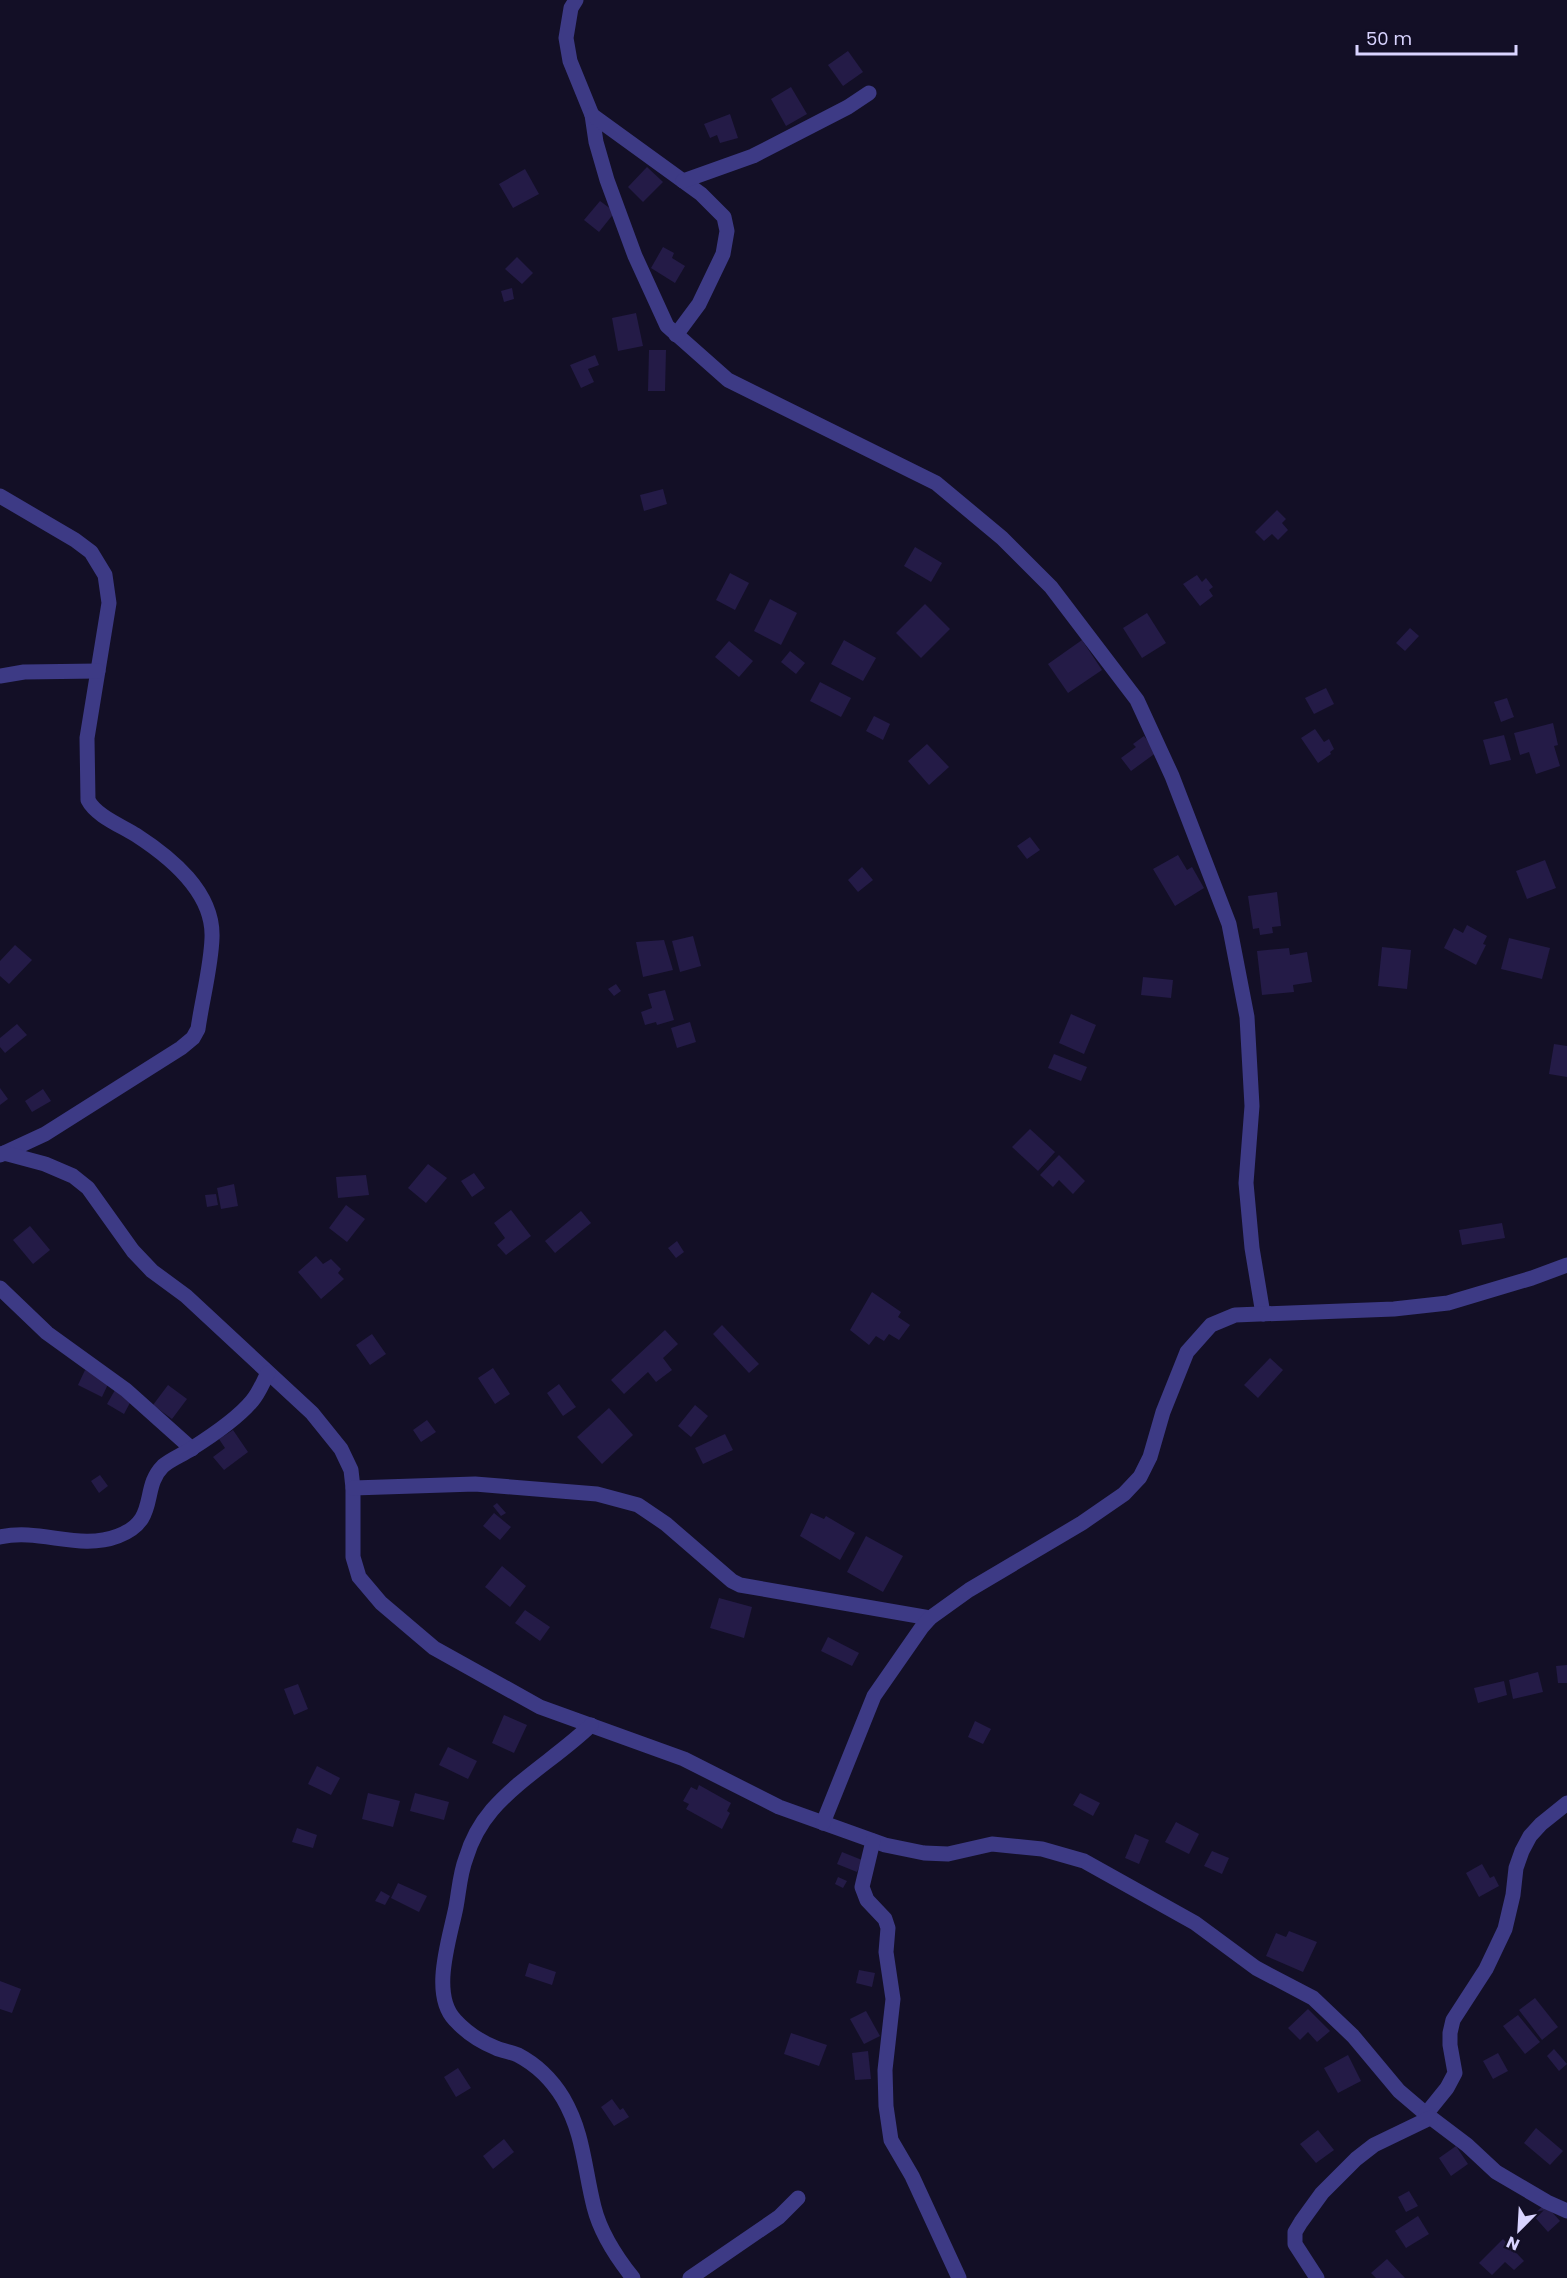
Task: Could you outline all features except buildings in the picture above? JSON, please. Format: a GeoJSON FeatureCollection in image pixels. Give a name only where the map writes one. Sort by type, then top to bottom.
{"type":"FeatureCollection","features":[{"type":"Feature","properties":{"kind":"street"},"geometry":{"type":"LineString","coordinates":[[576,0],[571,8],[566,38],[570,62],[592,115],[596,142],[607,180],[635,256],[667,326],[728,380],[936,483],[1002,538],[1051,587],[1137,700],[1172,776],[1229,924],[1247,1017],[1252,1106],[1246,1183],[1252,1248],[1263,1314]]}},
{"type":"Feature","properties":{"kind":"street"},"geometry":{"type":"LineString","coordinates":[[683,181],[753,156],[848,107],[869,93]]}},
{"type":"Feature","properties":{"kind":"street"},"geometry":{"type":"LineString","coordinates":[[592,115],[701,194],[724,217],[727,231],[723,254],[704,294],[676,335]]}},
{"type":"Feature","properties":{"kind":"street"},"geometry":{"type":"LineString","coordinates":[[0,496],[75,540],[91,552],[105,575],[109,603],[87,738],[88,800],[98,811],[172,861],[191,882],[203,902],[209,917],[212,937],[198,1029],[193,1038],[181,1048],[45,1134],[2,1154]]}},
{"type":"Feature","properties":{"kind":"street"},"geometry":{"type":"LineString","coordinates":[[0,676],[24,672],[98,671]]}},
{"type":"Feature","properties":{"kind":"street"},"geometry":{"type":"LineString","coordinates":[[2,1154],[45,1164],[73,1176],[88,1188],[133,1251],[152,1271],[186,1296],[312,1413],[341,1449],[351,1470],[353,1557],[359,1577],[381,1603],[434,1648],[540,1707],[684,1759],[779,1807],[885,1845],[924,1853],[948,1854],[992,1844],[1042,1849],[1084,1861],[1195,1923],[1256,1968],[1313,1998],[1353,2036],[1399,2091],[1428,2116],[1467,2145],[1496,2172],[1567,2211]]}},
{"type":"Feature","properties":{"kind":"street"},"geometry":{"type":"LineString","coordinates":[[823,1823],[874,1696],[930,1618],[969,1590],[1082,1523],[1124,1494],[1140,1478],[1150,1457],[1162,1412],[1187,1352],[1211,1324],[1235,1315],[1394,1309],[1448,1303],[1567,1265]]}},
{"type":"Feature","properties":{"kind":"street"},"geometry":{"type":"LineString","coordinates":[[0,1288],[47,1333],[126,1390],[192,1449]]}},
{"type":"Feature","properties":{"kind":"street"},"geometry":{"type":"LineString","coordinates":[[0,1537],[41,1535],[93,1543],[118,1536],[135,1528],[142,1521],[153,1485],[163,1466],[192,1449],[243,1410],[254,1399],[268,1373]]}},
{"type":"Feature","properties":{"kind":"street"},"geometry":{"type":"LineString","coordinates":[[353,1488],[475,1484],[597,1494],[638,1505],[666,1524],[732,1581],[740,1585],[930,1618]]}},
{"type":"Feature","properties":{"kind":"street"},"geometry":{"type":"LineString","coordinates":[[591,1725],[505,1797],[490,1812],[474,1838],[465,1859],[445,1957],[443,1982],[446,2003],[453,2019],[471,2035],[538,2067],[562,2097],[577,2124],[594,2209],[610,2243],[633,2278]]}},
{"type":"Feature","properties":{"kind":"street"},"geometry":{"type":"LineString","coordinates":[[1317,2278],[1295,2244],[1294,2232],[1322,2193],[1356,2159],[1374,2145],[1428,2116],[1447,2088],[1455,2073],[1450,2045],[1453,2020],[1486,1969],[1505,1929],[1513,1895],[1516,1868],[1522,1851],[1530,1836],[1541,1824],[1567,1803]]}},
{"type":"Feature","properties":{"kind":"street"},"geometry":{"type":"LineString","coordinates":[[873,1841],[862,1887],[867,1900],[885,1919],[888,1929],[886,1952],[893,1999],[885,2082],[891,2140],[912,2176],[959,2278]]}},
{"type":"Feature","properties":{"kind":"street"},"geometry":{"type":"LineString","coordinates":[[690,2278],[779,2217],[798,2199]]}}]}
